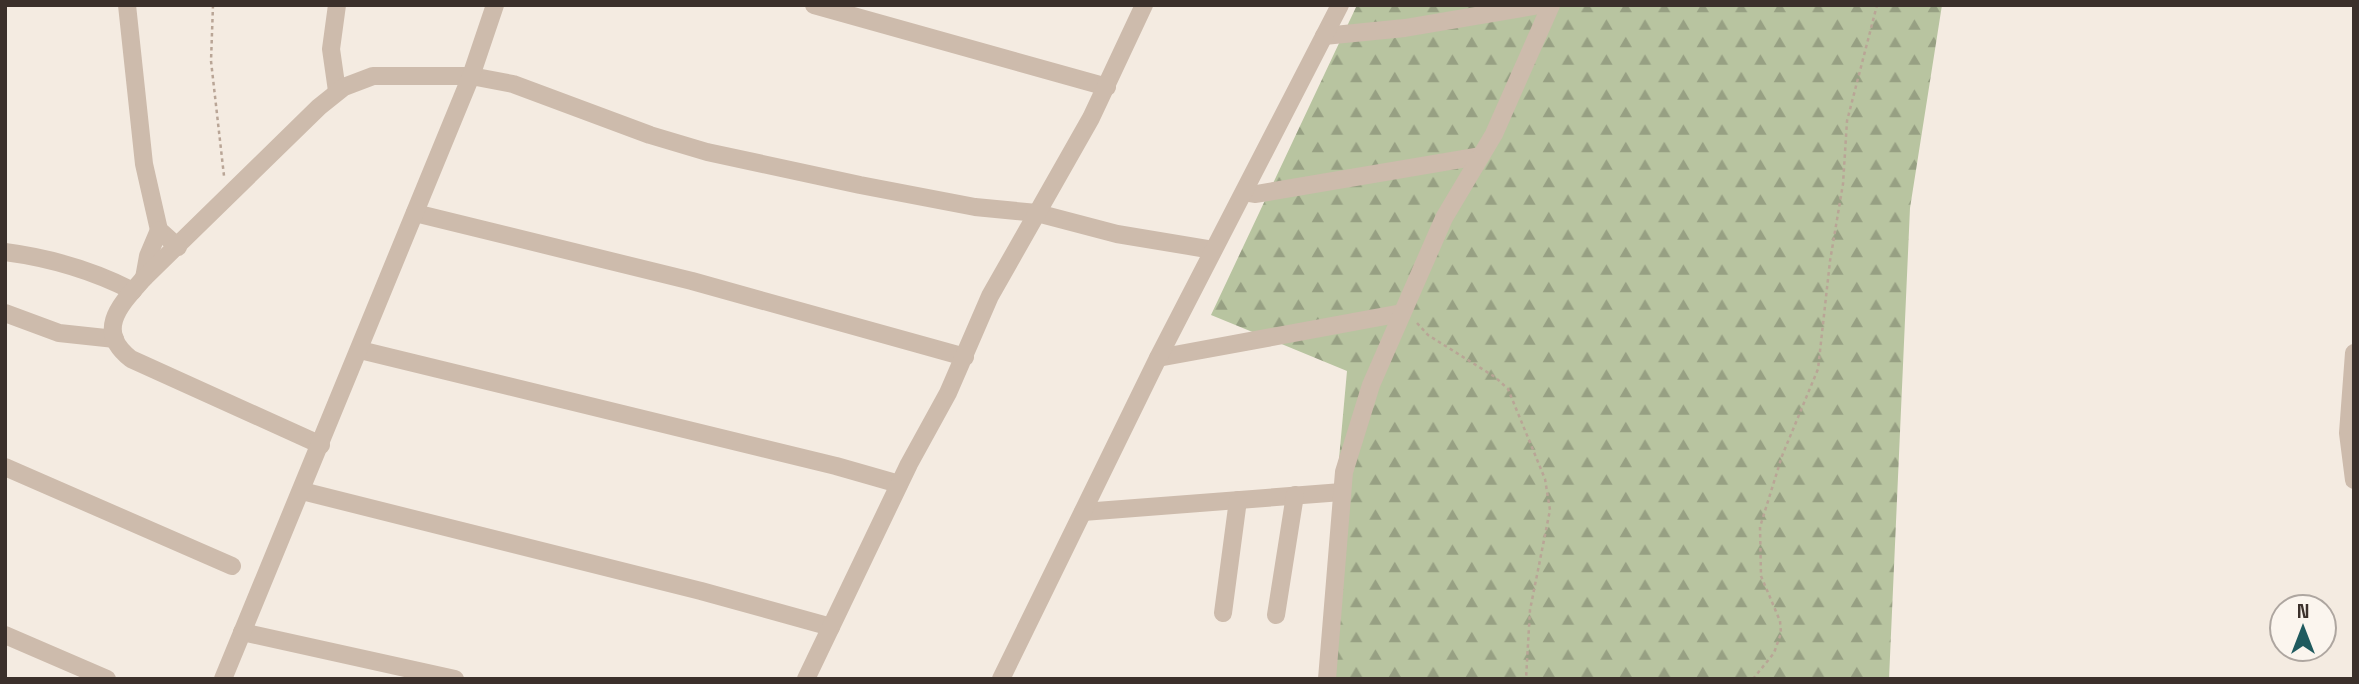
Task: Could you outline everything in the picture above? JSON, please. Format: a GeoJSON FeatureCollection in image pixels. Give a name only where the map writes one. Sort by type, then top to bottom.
{"type":"FeatureCollection","features":[{"type":"Feature","properties":{"kind":"street"},"geometry":{"type":"LineString","coordinates":[[127,5],[136,78],[139,142],[159,230],[178,247]]}},
{"type":"Feature","properties":{"kind":"street"},"geometry":{"type":"LineString","coordinates":[[337,5],[331,49],[337,91]]}},
{"type":"Feature","properties":{"kind":"street"},"geometry":{"type":"LineString","coordinates":[[223,679],[471,76],[495,5]]}},
{"type":"Feature","properties":{"kind":"street"},"geometry":{"type":"LineString","coordinates":[[814,5],[1107,87]]}},
{"type":"Feature","properties":{"kind":"street"},"geometry":{"type":"LineString","coordinates":[[806,679],[899,484],[965,357],[990,296],[1107,87],[1143,5]]}},
{"type":"Feature","properties":{"kind":"street"},"geometry":{"type":"LineString","coordinates":[[1002,679],[1158,358],[1340,5]]}},
{"type":"Feature","properties":{"kind":"street"},"geometry":{"type":"LineString","coordinates":[[1324,36],[1405,28],[1540,5]]}},
{"type":"Feature","properties":{"kind":"street"},"geometry":{"type":"LineString","coordinates":[[1327,679],[1344,472],[1371,385],[1444,218],[1494,134],[1551,5]]}},
{"type":"Feature","properties":{"kind":"street"},"geometry":{"type":"LineString","coordinates":[[321,445],[131,359],[115,339],[113,324],[118,308],[139,284],[337,91],[358,80],[388,73],[471,76],[513,84],[650,135],[707,152],[975,207],[1037,213],[1117,234],[1213,250]]}},
{"type":"Feature","properties":{"kind":"street"},"geometry":{"type":"LineString","coordinates":[[1244,192],[1256,194],[1480,156]]}},
{"type":"Feature","properties":{"kind":"street"},"geometry":{"type":"LineString","coordinates":[[415,213],[692,281],[965,357]]}},
{"type":"Feature","properties":{"kind":"street"},"geometry":{"type":"LineString","coordinates":[[139,284],[159,230]]}},
{"type":"Feature","properties":{"kind":"street"},"geometry":{"type":"LineString","coordinates":[[5,252],[60,261],[139,284]]}},
{"type":"Feature","properties":{"kind":"street"},"geometry":{"type":"LineString","coordinates":[[5,313],[59,333],[115,339]]}},
{"type":"Feature","properties":{"kind":"street"},"geometry":{"type":"LineString","coordinates":[[1158,358],[1402,313]]}},
{"type":"Feature","properties":{"kind":"street"},"geometry":{"type":"LineString","coordinates":[[360,350],[836,466],[899,484]]}},
{"type":"Feature","properties":{"kind":"street"},"geometry":{"type":"LineString","coordinates":[[2354,353],[2348,423],[2354,480]]}},
{"type":"Feature","properties":{"kind":"street"},"geometry":{"type":"LineString","coordinates":[[5,467],[232,566]]}},
{"type":"Feature","properties":{"kind":"street"},"geometry":{"type":"LineString","coordinates":[[302,491],[690,588],[831,627]]}},
{"type":"Feature","properties":{"kind":"street"},"geometry":{"type":"LineString","coordinates":[[1083,512],[1342,492]]}},
{"type":"Feature","properties":{"kind":"street"},"geometry":{"type":"LineString","coordinates":[[1276,615],[1295,495]]}},
{"type":"Feature","properties":{"kind":"street"},"geometry":{"type":"LineString","coordinates":[[1223,613],[1238,500]]}},
{"type":"Feature","properties":{"kind":"street"},"geometry":{"type":"LineString","coordinates":[[242,632],[455,679]]}},
{"type":"Feature","properties":{"kind":"street"},"geometry":{"type":"LineString","coordinates":[[5,635],[107,679]]}},
{"type":"Feature","properties":{"kind":"path"},"geometry":{"type":"LineString","coordinates":[[213,5],[211,61],[226,197]]}},
{"type":"Feature","properties":{"kind":"path"},"geometry":{"type":"LineString","coordinates":[[1753,679],[1774,653],[1781,634],[1780,621],[1761,576],[1760,527],[1782,456],[1818,369],[1830,261],[1843,184],[1851,97],[1877,5]]}},
{"type":"Feature","properties":{"kind":"path"},"geometry":{"type":"LineString","coordinates":[[1402,313],[1412,318],[1428,335],[1495,377],[1507,389],[1545,479],[1550,510],[1532,598],[1526,679]]}},
{"type":"Feature","properties":{"kind":"green space"},"geometry":{"type":"Polygon","coordinates":[[[1357,5],[1942,5],[1910,208],[1889,679],[1319,679],[1347,371],[1211,315],[1357,5]]]}}]}
